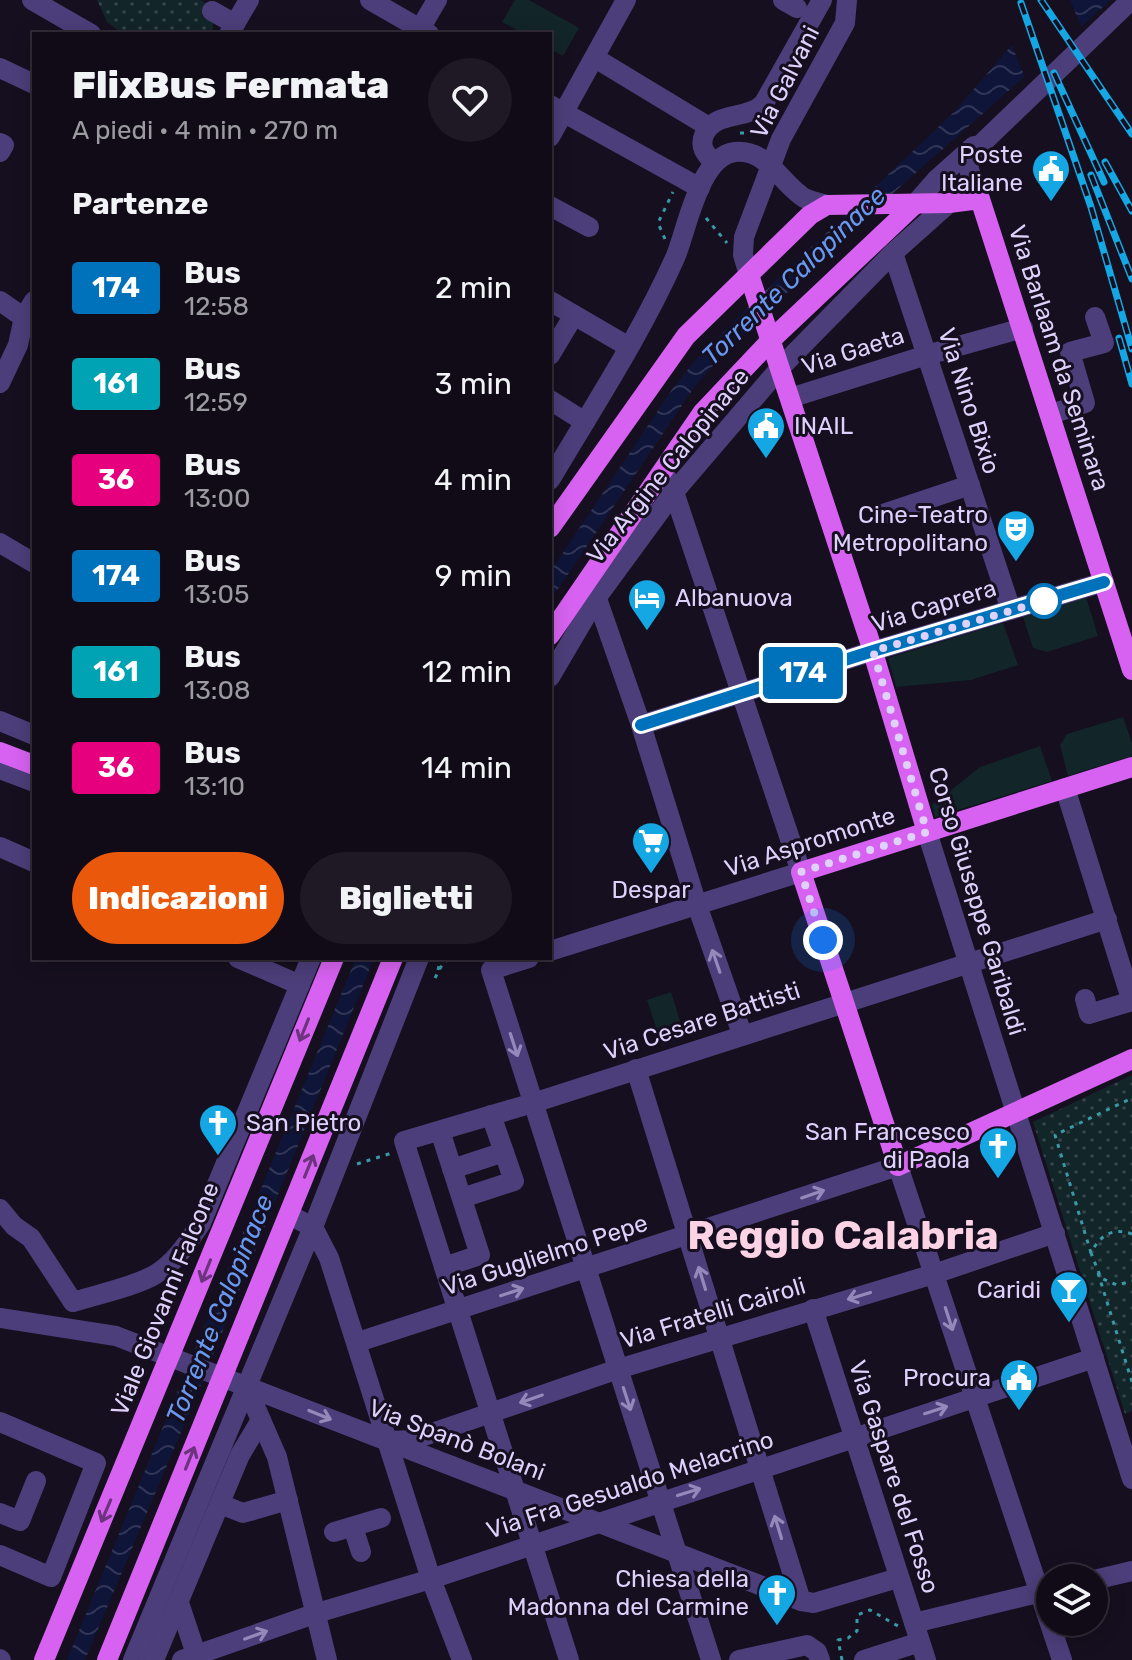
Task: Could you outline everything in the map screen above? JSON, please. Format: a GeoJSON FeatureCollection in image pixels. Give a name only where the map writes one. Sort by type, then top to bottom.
{"type":"FeatureCollection","features":[{"type":"Feature","properties":{"kind":"main road"},"geometry":{"type":"LineString","coordinates":[[552,525],[686,336],[751,282],[810,215],[837,205],[949,203],[980,199]]}},
{"type":"Feature","properties":{"kind":"main road","name":"Via Barlaam da Seminara"},"geometry":{"type":"LineString","coordinates":[[980,199],[1132,670]]}},
{"type":"Feature","properties":{"kind":"main road"},"geometry":{"type":"LineString","coordinates":[[552,632],[703,412],[769,332],[907,204]]}},
{"type":"Feature","properties":{"kind":"main road","name":"Corso Giuseppe Garibaldi"},"geometry":{"type":"LineString","coordinates":[[751,282],[873,651],[927,832]]}},
{"type":"Feature","properties":{"kind":"main road"},"geometry":{"type":"LineString","coordinates":[[0,738],[32,750]]}},
{"type":"Feature","properties":{"kind":"main road"},"geometry":{"type":"LineString","coordinates":[[0,752],[32,764]]}},
{"type":"Feature","properties":{"kind":"main road","name":"Via Aspromonte"},"geometry":{"type":"LineString","coordinates":[[801,872],[1132,767]]}},
{"type":"Feature","properties":{"kind":"main road"},"geometry":{"type":"LineString","coordinates":[[801,872],[898,1166]]}},
{"type":"Feature","properties":{"kind":"main road","name":"Viale Giovanni Falcone"},"geometry":{"type":"LineString","coordinates":[[44,1660],[177,1359],[333,960]]}},
{"type":"Feature","properties":{"kind":"main road"},"geometry":{"type":"LineString","coordinates":[[107,1660],[219,1376],[289,1215],[392,960]]}},
{"type":"Feature","properties":{"kind":"main road","name":"Via Guglielmo Pepe"},"geometry":{"type":"LineString","coordinates":[[898,1166],[1132,1059]]}},
{"type":"Feature","properties":{"kind":"street"},"geometry":{"type":"LineString","coordinates":[[32,0],[57,6],[89,32]]}},
{"type":"Feature","properties":{"kind":"street"},"geometry":{"type":"LineString","coordinates":[[212,11],[232,29],[249,0]]}},
{"type":"Feature","properties":{"kind":"street"},"geometry":{"type":"LineString","coordinates":[[370,0],[422,32],[437,0]]}},
{"type":"Feature","properties":{"kind":"street"},"geometry":{"type":"LineString","coordinates":[[552,129],[557,109],[595,58],[626,0]]}},
{"type":"Feature","properties":{"kind":"street"},"geometry":{"type":"LineString","coordinates":[[714,163],[703,151],[702,141],[709,127],[721,119],[754,112],[764,103],[822,0]]}},
{"type":"Feature","properties":{"kind":"street"},"geometry":{"type":"LineString","coordinates":[[980,199],[968,161],[974,151],[1131,0]]}},
{"type":"Feature","properties":{"kind":"street","name":"Via Galvani"},"geometry":{"type":"LineString","coordinates":[[837,205],[799,194],[771,166],[792,117],[845,23],[849,1]]}},
{"type":"Feature","properties":{"kind":"street"},"geometry":{"type":"LineString","coordinates":[[595,58],[709,127]]}},
{"type":"Feature","properties":{"kind":"street"},"geometry":{"type":"LineString","coordinates":[[0,68],[32,83]]}},
{"type":"Feature","properties":{"kind":"street"},"geometry":{"type":"LineString","coordinates":[[557,109],[700,188]]}},
{"type":"Feature","properties":{"kind":"street"},"geometry":{"type":"LineString","coordinates":[[907,204],[965,151],[991,135]]}},
{"type":"Feature","properties":{"kind":"street"},"geometry":{"type":"LineString","coordinates":[[0,143],[4,145],[0,152]]}},
{"type":"Feature","properties":{"kind":"street"},"geometry":{"type":"LineString","coordinates":[[552,476],[629,347],[675,257],[700,188],[714,163],[738,151],[750,153],[771,166],[744,237],[743,255],[751,282]]}},
{"type":"Feature","properties":{"kind":"street","name":"Via Argine Calopinace"},"geometry":{"type":"LineString","coordinates":[[552,674],[597,597],[674,492],[780,368],[893,253],[949,203]]}},
{"type":"Feature","properties":{"kind":"street"},"geometry":{"type":"LineString","coordinates":[[552,207],[589,227]]}},
{"type":"Feature","properties":{"kind":"street","name":"Via Nino Bixio"},"geometry":{"type":"LineString","coordinates":[[893,253],[1011,610]]}},
{"type":"Feature","properties":{"kind":"street"},"geometry":{"type":"LineString","coordinates":[[0,301],[31,314],[0,383]]}},
{"type":"Feature","properties":{"kind":"street"},"geometry":{"type":"LineString","coordinates":[[552,302],[629,347]]}},
{"type":"Feature","properties":{"kind":"street"},"geometry":{"type":"LineString","coordinates":[[552,352],[574,315]]}},
{"type":"Feature","properties":{"kind":"street"},"geometry":{"type":"LineString","coordinates":[[1051,414],[1085,403],[1070,352],[1104,343],[1095,317]]}},
{"type":"Feature","properties":{"kind":"street","name":"Via Gaeta"},"geometry":{"type":"LineString","coordinates":[[790,398],[1023,328]]}},
{"type":"Feature","properties":{"kind":"street"},"geometry":{"type":"LineString","coordinates":[[552,401],[585,422]]}},
{"type":"Feature","properties":{"kind":"street"},"geometry":{"type":"LineString","coordinates":[[663,471],[674,492],[801,872]]}},
{"type":"Feature","properties":{"kind":"street"},"geometry":{"type":"LineString","coordinates":[[883,514],[970,485]]}},
{"type":"Feature","properties":{"kind":"street"},"geometry":{"type":"LineString","coordinates":[[0,543],[32,562]]}},
{"type":"Feature","properties":{"kind":"street"},"geometry":{"type":"LineString","coordinates":[[588,576],[641,725],[697,905],[742,1034]]}},
{"type":"Feature","properties":{"kind":"street","name":"Via Caprera"},"geometry":{"type":"LineString","coordinates":[[641,725],[1104,582]]}},
{"type":"Feature","properties":{"kind":"street"},"geometry":{"type":"LineString","coordinates":[[0,721],[32,734]]}},
{"type":"Feature","properties":{"kind":"street"},"geometry":{"type":"LineString","coordinates":[[0,769],[32,781]]}},
{"type":"Feature","properties":{"kind":"street"},"geometry":{"type":"LineString","coordinates":[[1065,788],[1132,1001],[1089,1014],[1085,999]]}},
{"type":"Feature","properties":{"kind":"street","name":"Corso Giuseppe Garibaldi"},"geometry":{"type":"LineString","coordinates":[[927,832],[1094,1358],[1124,1427],[1132,1479]]}},
{"type":"Feature","properties":{"kind":"street"},"geometry":{"type":"LineString","coordinates":[[0,847],[32,861]]}},
{"type":"Feature","properties":{"kind":"street","name":"Via Aspromonte"},"geometry":{"type":"LineString","coordinates":[[552,950],[801,872]]}},
{"type":"Feature","properties":{"kind":"street","name":"Via Cesare Battisti"},"geometry":{"type":"LineString","coordinates":[[444,1267],[404,1141],[533,1103],[1107,919]]}},
{"type":"Feature","properties":{"kind":"street"},"geometry":{"type":"LineString","coordinates":[[243,960],[300,985]]}},
{"type":"Feature","properties":{"kind":"street"},"geometry":{"type":"LineString","coordinates":[[73,1302],[153,1276],[171,1263],[188,1243],[201,1223],[310,960]]}},
{"type":"Feature","properties":{"kind":"street"},"geometry":{"type":"LineString","coordinates":[[133,1660],[313,1227],[418,960]]}},
{"type":"Feature","properties":{"kind":"street"},"geometry":{"type":"LineString","coordinates":[[523,960],[491,970],[711,1660]]}},
{"type":"Feature","properties":{"kind":"street"},"geometry":{"type":"LineString","coordinates":[[365,1028],[387,1037]]}},
{"type":"Feature","properties":{"kind":"street"},"geometry":{"type":"LineString","coordinates":[[636,1069],[801,1601]]}},
{"type":"Feature","properties":{"kind":"street"},"geometry":{"type":"LineString","coordinates":[[462,1198],[514,1181],[491,1115]]}},
{"type":"Feature","properties":{"kind":"street"},"geometry":{"type":"LineString","coordinates":[[440,1131],[480,1255],[444,1267],[569,1660]]}},
{"type":"Feature","properties":{"kind":"street"},"geometry":{"type":"LineString","coordinates":[[452,1169],[504,1152]]}},
{"type":"Feature","properties":{"kind":"street"},"geometry":{"type":"LineString","coordinates":[[898,1166],[975,1397],[1036,1566]]}},
{"type":"Feature","properties":{"kind":"street","name":"Via Guglielmo Pepe"},"geometry":{"type":"LineString","coordinates":[[358,1342],[898,1166]]}},
{"type":"Feature","properties":{"kind":"street"},"geometry":{"type":"LineString","coordinates":[[0,1209],[14,1226],[31,1238],[73,1302],[67,1328]]}},
{"type":"Feature","properties":{"kind":"street"},"geometry":{"type":"LineString","coordinates":[[289,1215],[313,1227],[329,1258],[358,1342],[386,1441],[397,1514],[431,1579],[462,1660]]}},
{"type":"Feature","properties":{"kind":"street","name":"Via Fratelli Cairoli"},"geometry":{"type":"LineString","coordinates":[[386,1441],[412,1440],[618,1369],[934,1274],[1055,1233]]}},
{"type":"Feature","properties":{"kind":"street","name":"Via Gaspare del Fosso"},"geometry":{"type":"LineString","coordinates":[[813,1309],[917,1643]]}},
{"type":"Feature","properties":{"kind":"street","name":"Via Spanò Bolani"},"geometry":{"type":"LineString","coordinates":[[0,1318],[116,1336],[801,1601],[814,1603],[898,1578]]}},
{"type":"Feature","properties":{"kind":"street","name":"Via Fra Gesualdo Melacrino"},"geometry":{"type":"LineString","coordinates":[[193,1659],[317,1613],[431,1579],[1094,1358]]}},
{"type":"Feature","properties":{"kind":"street"},"geometry":{"type":"LineString","coordinates":[[247,1388],[277,1457],[327,1660]]}},
{"type":"Feature","properties":{"kind":"street"},"geometry":{"type":"LineString","coordinates":[[154,1660],[240,1455],[261,1420]]}},
{"type":"Feature","properties":{"kind":"street"},"geometry":{"type":"LineString","coordinates":[[0,1422],[96,1463],[51,1577],[0,1555]]}},
{"type":"Feature","properties":{"kind":"street"},"geometry":{"type":"LineString","coordinates":[[0,1513],[20,1521],[36,1481]]}},
{"type":"Feature","properties":{"kind":"street"},"geometry":{"type":"LineString","coordinates":[[220,1504],[243,1513],[288,1500]]}},
{"type":"Feature","properties":{"kind":"street"},"geometry":{"type":"LineString","coordinates":[[361,1552],[344,1530],[397,1514]]}},
{"type":"Feature","properties":{"kind":"street"},"geometry":{"type":"LineString","coordinates":[[1108,1577],[1132,1571]]}},
{"type":"Feature","properties":{"kind":"street"},"geometry":{"type":"LineString","coordinates":[[864,1660],[917,1643],[1036,1595]]}},
{"type":"Feature","properties":{"kind":"street"},"geometry":{"type":"LineString","coordinates":[[179,1603],[193,1659]]}},
{"type":"Feature","properties":{"kind":"street"},"geometry":{"type":"LineString","coordinates":[[1056,1636],[1062,1660]]}},
{"type":"Feature","properties":{"kind":"street"},"geometry":{"type":"LineString","coordinates":[[739,1660],[807,1645],[818,1656]]}},
{"type":"Feature","properties":{"kind":"path"},"geometry":{"type":"LineString","coordinates":[[703,215],[728,244]]}},
{"type":"Feature","properties":{"kind":"path"},"geometry":{"type":"LineString","coordinates":[[440,960],[435,978],[447,960]]}},
{"type":"Feature","properties":{"kind":"path"},"geometry":{"type":"LineString","coordinates":[[1132,1098],[1055,1135],[1132,1382]]}},
{"type":"Feature","properties":{"kind":"path"},"geometry":{"type":"LineString","coordinates":[[350,1170],[384,1155]]}},
{"type":"Feature","properties":{"kind":"path"},"geometry":{"type":"LineString","coordinates":[[1091,1253],[1101,1238],[1109,1233],[1132,1234]]}},
{"type":"Feature","properties":{"kind":"path"},"geometry":{"type":"LineString","coordinates":[[1087,1265],[1095,1263]]}},
{"type":"Feature","properties":{"kind":"path"},"geometry":{"type":"LineString","coordinates":[[1098,1273],[1101,1278],[1117,1285],[1132,1281]]}},
{"type":"Feature","properties":{"kind":"path"},"geometry":{"type":"LineString","coordinates":[[842,1660],[838,1640],[853,1635],[859,1626],[857,1615],[870,1610],[902,1628],[917,1643]]}},
{"type":"Feature","properties":{"kind":"green space"},"geometry":{"type":"Polygon","coordinates":[[[97,0],[201,0],[212,15],[213,24],[212,32],[120,32],[107,22],[97,0]]]}},
{"type":"Feature","properties":{"kind":"green space"},"geometry":{"type":"Polygon","coordinates":[[[515,0],[529,0],[579,28],[563,56],[552,50],[552,32],[520,32],[502,22],[515,0]]]}},
{"type":"Feature","properties":{"kind":"green space"},"geometry":{"type":"Polygon","coordinates":[[[1086,597],[1098,636],[1047,652],[1033,648],[1023,617],[1086,597]]]}},
{"type":"Feature","properties":{"kind":"green space"},"geometry":{"type":"Polygon","coordinates":[[[1003,623],[1018,665],[971,680],[896,687],[888,658],[1003,623]]]}},
{"type":"Feature","properties":{"kind":"green space"},"geometry":{"type":"Polygon","coordinates":[[[1123,717],[1132,743],[1132,756],[1068,776],[1060,745],[1067,734],[1123,717]]]}},
{"type":"Feature","properties":{"kind":"green space"},"geometry":{"type":"Polygon","coordinates":[[[1040,746],[1052,781],[935,817],[932,805],[980,767],[1040,746]]]}},
{"type":"Feature","properties":{"kind":"green space"},"geometry":{"type":"Polygon","coordinates":[[[671,992],[685,1037],[662,1045],[647,1000],[671,992]]]}},
{"type":"Feature","properties":{"kind":"green space"},"geometry":{"type":"Polygon","coordinates":[[[1132,1075],[1132,1411],[1125,1414],[1033,1122],[1132,1075]]]}},
{"type":"Feature","properties":{"kind":"water","name":"Torrente Calopinace"},"geometry":{"type":"Polygon","coordinates":[[[1051,0],[1111,0],[865,218],[720,357],[693,389],[552,598],[552,569],[673,388],[694,362],[953,113],[1051,0]]]}},
{"type":"Feature","properties":{"kind":"water","name":"Torrente Calopinace"},"geometry":{"type":"Polygon","coordinates":[[[355,960],[373,960],[200,1387],[85,1660],[67,1660],[355,960]]]}},
{"type":"Feature","properties":{"kind":"pier"},"geometry":{"type":"Polygon","coordinates":[[[1045,0],[1070,0],[1083,31],[1027,82],[1010,41],[1045,0]]]}},
{"type":"Feature","properties":{"kind":"railway"},"geometry":{"type":"LineString","coordinates":[[1041,0],[1132,134]]}},
{"type":"Feature","properties":{"kind":"railway"},"geometry":{"type":"LineString","coordinates":[[1021,3],[1091,207],[1132,349]]}},
{"type":"Feature","properties":{"kind":"railway"},"geometry":{"type":"LineString","coordinates":[[1054,73],[1104,182]]}},
{"type":"Feature","properties":{"kind":"railway"},"geometry":{"type":"LineString","coordinates":[[1105,162],[1132,211]]}},
{"type":"Feature","properties":{"kind":"railway"},"geometry":{"type":"LineString","coordinates":[[1091,175],[1132,279]]}},
{"type":"Feature","properties":{"kind":"railway"},"geometry":{"type":"LineString","coordinates":[[1119,338],[1132,384]]}},
{"type":"Feature","properties":{"kind":"bus line","name":"174"},"geometry":{"type":"LineString","coordinates":[[641,725],[1104,582]]}},
{"type":"Feature","properties":{"kind":"place","name":"Poste Italiane"},"geometry":{"type":"Point","coordinates":[1051,203]}},
{"type":"Feature","properties":{"kind":"place","name":"INAIL"},"geometry":{"type":"Point","coordinates":[766,460]}},
{"type":"Feature","properties":{"kind":"place","name":"Cine-Teatro Metropolitano"},"geometry":{"type":"Point","coordinates":[1016,563]}},
{"type":"Feature","properties":{"kind":"place","name":"Albanuova"},"geometry":{"type":"Point","coordinates":[647,632]}},
{"type":"Feature","properties":{"kind":"place","name":"Despar"},"geometry":{"type":"Point","coordinates":[651,875]}},
{"type":"Feature","properties":{"kind":"place","name":"San Pietro"},"geometry":{"type":"Point","coordinates":[218,1157]}},
{"type":"Feature","properties":{"kind":"place","name":"San Francesco di Paola"},"geometry":{"type":"Point","coordinates":[998,1180]}},
{"type":"Feature","properties":{"kind":"place","name":"Caridi"},"geometry":{"type":"Point","coordinates":[1069,1324]}},
{"type":"Feature","properties":{"kind":"place","name":"Procura"},"geometry":{"type":"Point","coordinates":[1019,1412]}},
{"type":"Feature","properties":{"kind":"place","name":"Chiesa della Madonna del Carmine"},"geometry":{"type":"Point","coordinates":[777,1627]}},
{"type":"Feature","properties":{"kind":"district","name":"Reggio Calabria"},"geometry":{"type":"Point","coordinates":[843,1235]}},
{"type":"Feature","properties":{"kind":"route"},"geometry":{"type":"LineString","coordinates":[[823,940],[801,872],[927,832],[873,651],[1044,601]]}}]}
